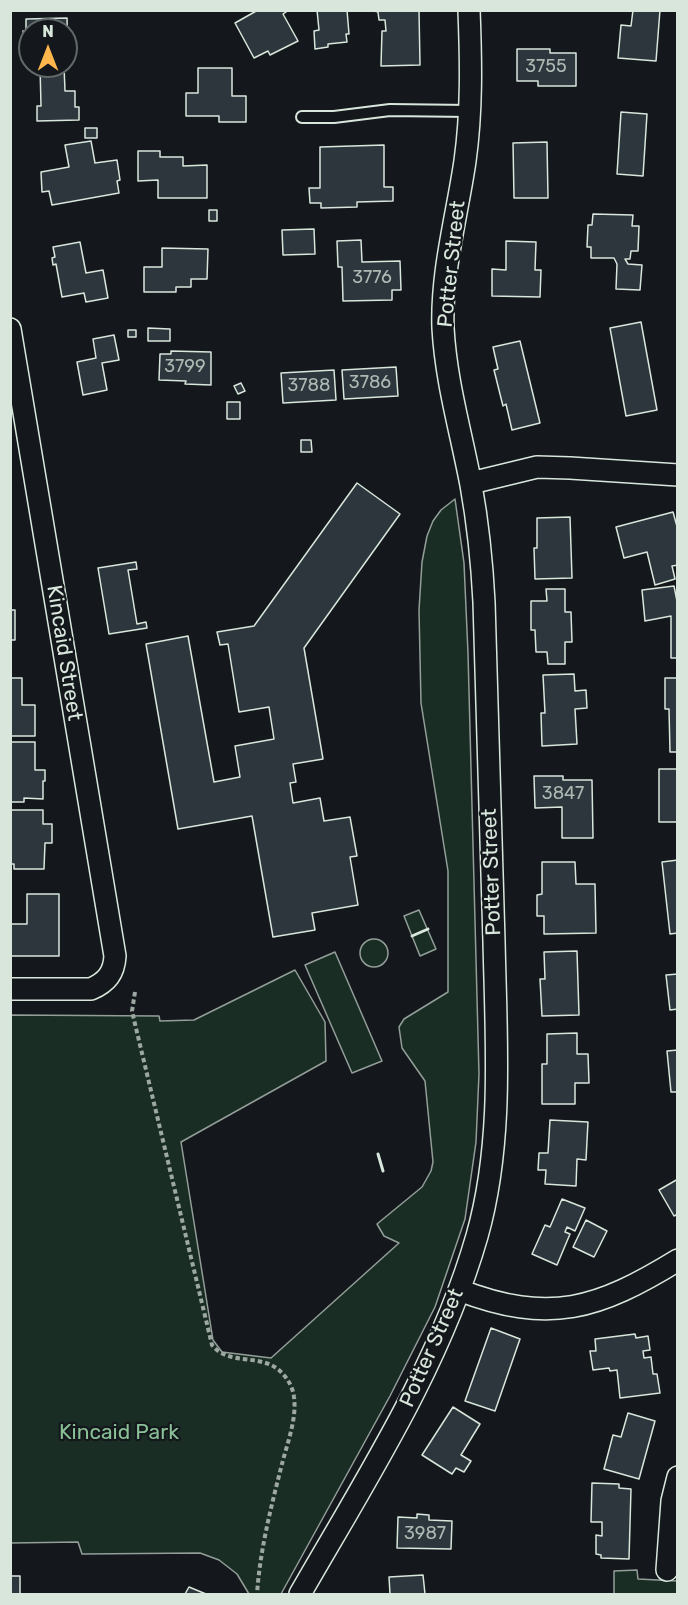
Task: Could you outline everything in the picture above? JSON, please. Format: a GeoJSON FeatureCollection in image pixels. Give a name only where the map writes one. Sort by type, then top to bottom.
{"type":"FeatureCollection","features":[{"type":"Feature","properties":{"kind":"street","name":"Potter Street"},"geometry":{"type":"LineString","coordinates":[[300,1594],[403,1415],[435,1349],[459,1290],[478,1234],[491,1165],[496,1098],[496,1025],[484,602],[480,538],[471,483],[446,369],[443,326],[446,283],[465,160],[470,111],[469,10]]}},
{"type":"Feature","properties":{"kind":"street","name":"Kincaid Street"},"geometry":{"type":"LineString","coordinates":[[10,329],[115,956],[110,976],[102,984],[91,989],[10,989]]}},
{"type":"Feature","properties":{"kind":"street"},"geometry":{"type":"LineString","coordinates":[[471,483],[537,467],[678,475]]}},
{"type":"Feature","properties":{"kind":"street"},"geometry":{"type":"LineString","coordinates":[[459,1290],[510,1306],[567,1308],[585,1305],[614,1294],[676,1265]]}},
{"type":"Feature","properties":{"kind":"street"},"geometry":{"type":"LineString","coordinates":[[667,1570],[672,1501],[678,1477]]}},
{"type":"Feature","properties":{"kind":"lane"},"geometry":{"type":"LineString","coordinates":[[302,117],[334,117],[390,110],[470,111]]}},
{"type":"Feature","properties":{"kind":"path"},"geometry":{"type":"LineString","coordinates":[[135,992],[132,1011],[212,1345],[222,1354],[272,1364],[289,1383],[294,1396],[292,1424],[261,1557],[257,1594]]}},
{"type":"Feature","properties":{"kind":"green space","name":"Kincaid Park"},"geometry":{"type":"Polygon","coordinates":[[[455,499],[464,563],[468,653],[479,1074],[476,1142],[465,1219],[435,1307],[390,1396],[281,1594],[249,1594],[237,1574],[219,1560],[200,1553],[82,1554],[78,1542],[11,1543],[11,1015],[159,1016],[160,1021],[194,1020],[295,970],[325,1022],[326,1061],[181,1142],[213,1340],[222,1352],[271,1358],[399,1243],[384,1236],[377,1224],[422,1187],[431,1171],[433,1162],[425,1081],[402,1048],[399,1027],[404,1019],[448,992],[448,871],[421,703],[419,610],[422,562],[427,536],[433,521],[441,510],[455,499]]]}},
{"type":"Feature","properties":{"kind":"green space"},"geometry":{"type":"Polygon","coordinates":[[[419,910],[436,949],[420,956],[404,916],[419,910]]]}},
{"type":"Feature","properties":{"kind":"green space"},"geometry":{"type":"Polygon","coordinates":[[[374,939],[384,943],[388,953],[384,963],[374,967],[364,963],[360,953],[364,943],[374,939]]]}},
{"type":"Feature","properties":{"kind":"green space"},"geometry":{"type":"Polygon","coordinates":[[[335,952],[382,1061],[352,1073],[305,965],[335,952]]]}},
{"type":"Feature","properties":{"kind":"green space"},"geometry":{"type":"Polygon","coordinates":[[[637,1570],[638,1579],[677,1581],[677,1594],[614,1594],[614,1571],[637,1570]]]}},
{"type":"Feature","properties":{"kind":"building"},"geometry":{"type":"Polygon","coordinates":[[[258,10],[289,10],[283,14],[298,41],[270,55],[268,51],[254,58],[235,23],[258,10]]]}},
{"type":"Feature","properties":{"kind":"building"},"geometry":{"type":"Polygon","coordinates":[[[317,10],[347,10],[349,34],[346,34],[347,42],[328,44],[328,47],[315,49],[314,31],[319,30],[317,10]]]}},
{"type":"Feature","properties":{"kind":"building"},"geometry":{"type":"Polygon","coordinates":[[[371,10],[419,10],[420,65],[381,66],[382,31],[386,31],[385,20],[379,20],[378,12],[371,10]]]}},
{"type":"Feature","properties":{"kind":"building"},"geometry":{"type":"Polygon","coordinates":[[[633,10],[660,10],[656,61],[618,58],[621,25],[631,26],[633,10]]]}},
{"type":"Feature","properties":{"kind":"building"},"geometry":{"type":"Polygon","coordinates":[[[517,49],[550,49],[550,53],[576,53],[576,86],[538,86],[538,81],[517,81],[517,49]]]}},
{"type":"Feature","properties":{"kind":"building"},"geometry":{"type":"Polygon","coordinates":[[[198,68],[232,68],[232,96],[246,96],[246,122],[219,122],[219,116],[186,116],[186,93],[198,93],[198,68]]]}},
{"type":"Feature","properties":{"kind":"building"},"geometry":{"type":"Polygon","coordinates":[[[40,78],[64,78],[65,91],[75,91],[75,107],[79,107],[79,120],[37,121],[37,106],[41,106],[40,78]]]}},
{"type":"Feature","properties":{"kind":"building"},"geometry":{"type":"Polygon","coordinates":[[[621,112],[647,114],[643,176],[617,174],[621,112]]]}},
{"type":"Feature","properties":{"kind":"building"},"geometry":{"type":"Polygon","coordinates":[[[85,128],[97,128],[97,138],[85,138],[85,128]]]}},
{"type":"Feature","properties":{"kind":"building"},"geometry":{"type":"Polygon","coordinates":[[[91,141],[95,163],[117,160],[119,193],[52,205],[49,191],[42,192],[41,172],[69,167],[65,145],[91,141]]]}},
{"type":"Feature","properties":{"kind":"building"},"geometry":{"type":"Polygon","coordinates":[[[547,142],[548,198],[514,198],[513,143],[547,142]]]}},
{"type":"Feature","properties":{"kind":"building"},"geometry":{"type":"Polygon","coordinates":[[[384,145],[384,187],[393,187],[393,201],[357,202],[357,207],[321,208],[321,203],[310,203],[309,188],[320,188],[320,147],[384,145]]]}},
{"type":"Feature","properties":{"kind":"building"},"geometry":{"type":"Polygon","coordinates":[[[138,151],[160,151],[160,157],[183,157],[183,166],[207,165],[207,198],[158,198],[158,180],[138,181],[138,151]]]}},
{"type":"Feature","properties":{"kind":"building"},"geometry":{"type":"Polygon","coordinates":[[[209,210],[217,210],[217,221],[209,221],[209,210]]]}},
{"type":"Feature","properties":{"kind":"building"},"geometry":{"type":"Polygon","coordinates":[[[593,214],[633,215],[632,226],[639,226],[638,251],[631,251],[630,259],[625,259],[628,264],[642,265],[640,290],[616,289],[617,264],[614,258],[591,258],[591,247],[587,247],[588,225],[592,225],[593,214]]]}},
{"type":"Feature","properties":{"kind":"building"},"geometry":{"type":"Polygon","coordinates":[[[314,229],[315,254],[283,255],[282,230],[314,229]]]}},
{"type":"Feature","properties":{"kind":"building"},"geometry":{"type":"Polygon","coordinates":[[[361,240],[362,262],[400,261],[401,290],[392,290],[392,300],[343,301],[342,267],[338,267],[337,241],[361,240]]]}},
{"type":"Feature","properties":{"kind":"building"},"geometry":{"type":"Polygon","coordinates":[[[506,241],[536,242],[535,270],[541,270],[540,297],[492,296],[492,269],[506,270],[506,241]]]}},
{"type":"Feature","properties":{"kind":"building"},"geometry":{"type":"Polygon","coordinates":[[[80,242],[86,273],[103,270],[108,298],[86,302],[84,293],[62,297],[56,264],[53,265],[52,258],[55,257],[53,247],[80,242]]]}},
{"type":"Feature","properties":{"kind":"building"},"geometry":{"type":"Polygon","coordinates":[[[162,248],[208,249],[207,279],[191,279],[191,287],[176,287],[176,292],[144,292],[144,267],[162,267],[162,248]]]}},
{"type":"Feature","properties":{"kind":"building"},"geometry":{"type":"Polygon","coordinates":[[[641,322],[657,410],[626,416],[610,328],[641,322]]]}},
{"type":"Feature","properties":{"kind":"building"},"geometry":{"type":"Polygon","coordinates":[[[148,328],[170,329],[170,341],[148,341],[148,328]]]}},
{"type":"Feature","properties":{"kind":"building"},"geometry":{"type":"Polygon","coordinates":[[[128,330],[136,330],[136,337],[128,337],[128,330]]]}},
{"type":"Feature","properties":{"kind":"building"},"geometry":{"type":"Polygon","coordinates":[[[114,335],[119,360],[102,363],[107,390],[83,395],[77,362],[96,358],[93,339],[114,335]]]}},
{"type":"Feature","properties":{"kind":"building"},"geometry":{"type":"Polygon","coordinates":[[[520,341],[540,423],[512,430],[494,370],[498,369],[493,347],[520,341]]]}},
{"type":"Feature","properties":{"kind":"building"},"geometry":{"type":"Polygon","coordinates":[[[171,351],[211,352],[211,385],[159,380],[160,354],[171,354],[171,351]]]}},
{"type":"Feature","properties":{"kind":"building"},"geometry":{"type":"Polygon","coordinates":[[[396,367],[398,396],[344,399],[342,370],[396,367]]]}},
{"type":"Feature","properties":{"kind":"building"},"geometry":{"type":"Polygon","coordinates":[[[334,370],[336,400],[283,403],[281,373],[334,370]]]}},
{"type":"Feature","properties":{"kind":"building"},"geometry":{"type":"Polygon","coordinates":[[[241,383],[245,391],[238,394],[234,386],[241,383]]]}},
{"type":"Feature","properties":{"kind":"building"},"geometry":{"type":"Polygon","coordinates":[[[227,402],[240,402],[240,419],[227,419],[227,402]]]}},
{"type":"Feature","properties":{"kind":"building"},"geometry":{"type":"Polygon","coordinates":[[[301,440],[311,440],[312,452],[301,452],[301,440]]]}},
{"type":"Feature","properties":{"kind":"building"},"geometry":{"type":"Polygon","coordinates":[[[357,483],[400,514],[304,648],[323,759],[293,764],[296,782],[290,783],[293,803],[320,798],[324,821],[350,817],[357,856],[350,857],[358,905],[312,913],[315,930],[273,937],[252,816],[178,829],[146,644],[188,636],[214,782],[240,777],[235,746],[274,739],[269,707],[239,712],[228,644],[220,645],[217,632],[254,626],[357,483]]]}},
{"type":"Feature","properties":{"kind":"building"},"geometry":{"type":"Polygon","coordinates":[[[673,512],[678,530],[678,565],[672,566],[675,579],[655,585],[647,552],[624,558],[616,527],[673,512]]]}},
{"type":"Feature","properties":{"kind":"building"},"geometry":{"type":"Polygon","coordinates":[[[570,517],[572,578],[535,579],[534,548],[537,548],[537,518],[570,517]]]}},
{"type":"Feature","properties":{"kind":"building"},"geometry":{"type":"Polygon","coordinates":[[[136,562],[137,569],[128,570],[137,624],[146,622],[147,628],[109,634],[98,568],[136,562]]]}},
{"type":"Feature","properties":{"kind":"building"},"geometry":{"type":"Polygon","coordinates":[[[674,586],[678,606],[678,658],[671,658],[671,616],[645,621],[642,590],[674,586]]]}},
{"type":"Feature","properties":{"kind":"building"},"geometry":{"type":"Polygon","coordinates":[[[546,589],[565,589],[565,612],[571,612],[572,642],[565,642],[565,664],[548,664],[547,652],[536,652],[535,630],[531,630],[531,601],[547,601],[546,589]]]}},
{"type":"Feature","properties":{"kind":"building"},"geometry":{"type":"Polygon","coordinates":[[[10,610],[15,610],[15,640],[10,640],[10,610]]]}},
{"type":"Feature","properties":{"kind":"building"},"geometry":{"type":"Polygon","coordinates":[[[574,674],[575,691],[586,690],[587,708],[575,709],[577,744],[542,746],[541,713],[545,713],[543,675],[574,674]]]}},
{"type":"Feature","properties":{"kind":"building"},"geometry":{"type":"Polygon","coordinates":[[[10,678],[22,678],[22,705],[35,705],[35,736],[10,736],[10,678]]]}},
{"type":"Feature","properties":{"kind":"building"},"geometry":{"type":"Polygon","coordinates":[[[665,678],[678,678],[678,752],[670,752],[669,709],[665,709],[665,678]]]}},
{"type":"Feature","properties":{"kind":"building"},"geometry":{"type":"Polygon","coordinates":[[[10,742],[35,742],[35,770],[45,770],[43,799],[24,798],[24,802],[10,802],[10,742]]]}},
{"type":"Feature","properties":{"kind":"building"},"geometry":{"type":"Polygon","coordinates":[[[659,769],[678,769],[678,822],[659,822],[659,769]]]}},
{"type":"Feature","properties":{"kind":"building"},"geometry":{"type":"Polygon","coordinates":[[[534,776],[563,776],[563,780],[592,780],[593,838],[562,838],[562,807],[535,808],[534,776]]]}},
{"type":"Feature","properties":{"kind":"building"},"geometry":{"type":"Polygon","coordinates":[[[10,810],[43,810],[43,824],[52,824],[52,843],[45,843],[44,869],[14,869],[14,864],[10,864],[10,810]]]}},
{"type":"Feature","properties":{"kind":"building"},"geometry":{"type":"Polygon","coordinates":[[[678,860],[678,933],[670,934],[662,862],[678,860]]]}},
{"type":"Feature","properties":{"kind":"building"},"geometry":{"type":"Polygon","coordinates":[[[542,862],[575,862],[576,884],[595,884],[596,933],[544,934],[544,916],[537,916],[537,895],[542,894],[542,862]]]}},
{"type":"Feature","properties":{"kind":"building"},"geometry":{"type":"Polygon","coordinates":[[[27,894],[59,894],[59,956],[10,956],[10,924],[27,924],[27,894]]]}},
{"type":"Feature","properties":{"kind":"building"},"geometry":{"type":"Polygon","coordinates":[[[577,951],[579,1015],[542,1016],[540,979],[545,979],[544,952],[577,951]]]}},
{"type":"Feature","properties":{"kind":"building"},"geometry":{"type":"Polygon","coordinates":[[[678,974],[678,1009],[670,1010],[666,975],[678,974]]]}},
{"type":"Feature","properties":{"kind":"building"},"geometry":{"type":"Polygon","coordinates":[[[577,1033],[577,1054],[588,1054],[589,1083],[575,1083],[575,1104],[542,1104],[542,1064],[547,1064],[547,1034],[577,1033]]]}},
{"type":"Feature","properties":{"kind":"building"},"geometry":{"type":"Polygon","coordinates":[[[678,1050],[678,1092],[671,1092],[667,1051],[678,1050]]]}},
{"type":"Feature","properties":{"kind":"building"},"geometry":{"type":"Polygon","coordinates":[[[550,1120],[588,1122],[586,1160],[577,1159],[576,1186],[545,1184],[546,1170],[538,1170],[539,1153],[548,1153],[550,1120]]]}},
{"type":"Feature","properties":{"kind":"building"},"geometry":{"type":"Polygon","coordinates":[[[678,1179],[678,1214],[674,1216],[659,1190],[678,1179]]]}},
{"type":"Feature","properties":{"kind":"building"},"geometry":{"type":"Polygon","coordinates":[[[562,1199],[585,1208],[575,1231],[567,1227],[565,1232],[570,1234],[557,1265],[532,1254],[545,1225],[550,1227],[562,1199]]]}},
{"type":"Feature","properties":{"kind":"building"},"geometry":{"type":"Polygon","coordinates":[[[586,1220],[607,1231],[594,1257],[573,1247],[586,1220]]]}},
{"type":"Feature","properties":{"kind":"building"},"geometry":{"type":"Polygon","coordinates":[[[491,1328],[520,1339],[495,1411],[465,1401],[491,1328]]]}},
{"type":"Feature","properties":{"kind":"building"},"geometry":{"type":"Polygon","coordinates":[[[635,1334],[636,1338],[648,1336],[650,1350],[643,1351],[644,1358],[651,1357],[653,1374],[657,1374],[660,1393],[620,1398],[617,1370],[610,1371],[609,1368],[593,1370],[590,1351],[596,1351],[595,1339],[635,1334]]]}},
{"type":"Feature","properties":{"kind":"building"},"geometry":{"type":"Polygon","coordinates":[[[453,1407],[480,1424],[461,1455],[471,1461],[464,1472],[456,1468],[452,1474],[422,1455],[453,1407]]]}},
{"type":"Feature","properties":{"kind":"building"},"geometry":{"type":"Polygon","coordinates":[[[628,1413],[655,1421],[639,1479],[604,1469],[613,1435],[621,1437],[628,1413]]]}},
{"type":"Feature","properties":{"kind":"building"},"geometry":{"type":"Polygon","coordinates":[[[592,1483],[619,1484],[619,1488],[631,1489],[629,1559],[601,1558],[601,1555],[596,1554],[596,1535],[602,1536],[602,1522],[591,1522],[592,1483]]]}},
{"type":"Feature","properties":{"kind":"building"},"geometry":{"type":"Polygon","coordinates":[[[417,1514],[429,1515],[429,1520],[452,1521],[451,1549],[397,1548],[398,1517],[417,1518],[417,1514]]]}},
{"type":"Feature","properties":{"kind":"building"},"geometry":{"type":"Polygon","coordinates":[[[423,1575],[425,1594],[390,1594],[389,1577],[423,1575]]]}},
{"type":"Feature","properties":{"kind":"building"},"geometry":{"type":"Polygon","coordinates":[[[10,1576],[20,1576],[20,1594],[10,1594],[10,1576]]]}},
{"type":"Feature","properties":{"kind":"building"},"geometry":{"type":"Polygon","coordinates":[[[189,1587],[206,1594],[185,1594],[189,1587]]]}},
{"type":"Feature","properties":{"kind":"wall"},"geometry":{"type":"LineString","coordinates":[[412,936],[428,929]]}},
{"type":"Feature","properties":{"kind":"wall"},"geometry":{"type":"LineString","coordinates":[[378,1154],[383,1171]]}}]}
